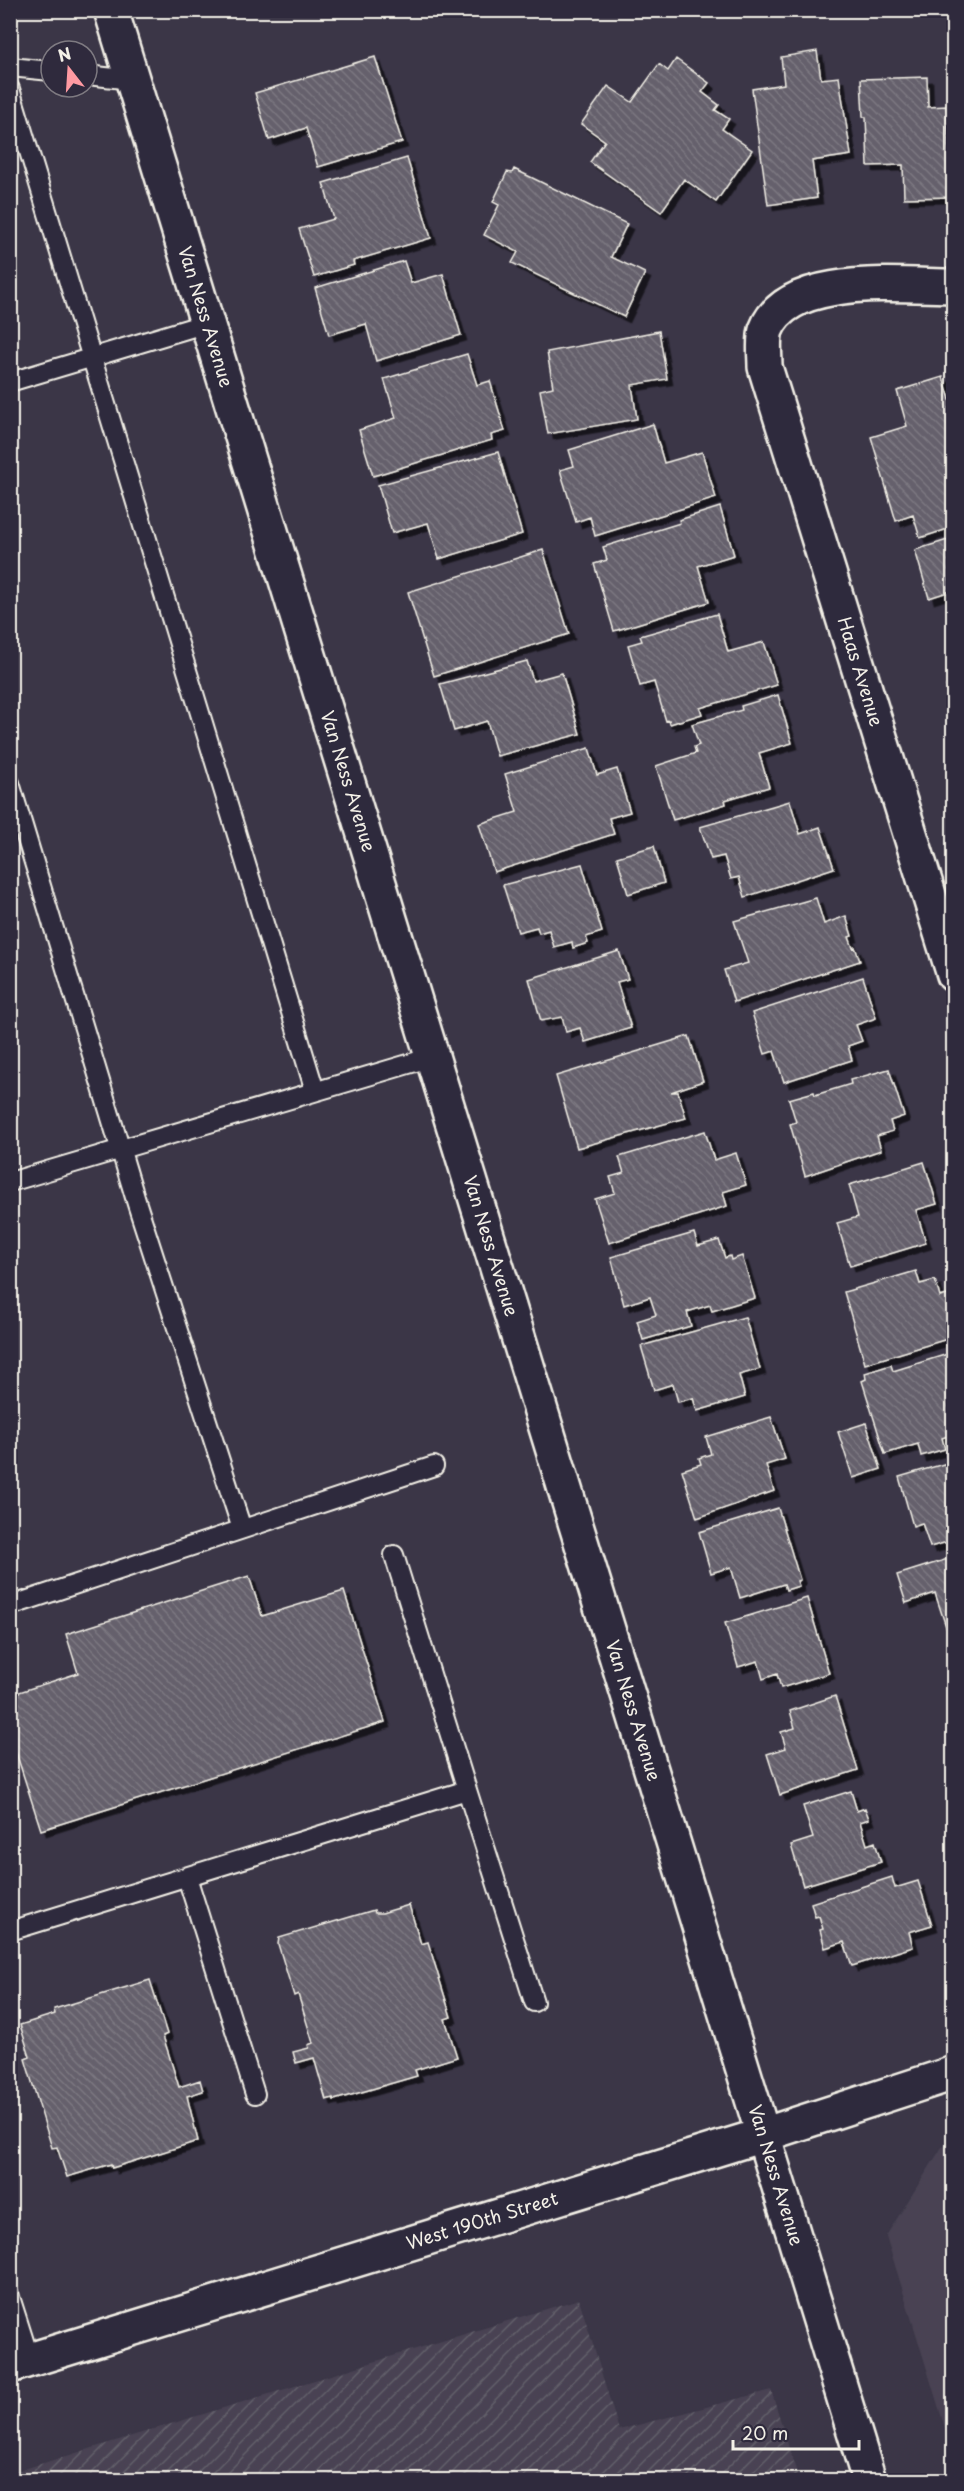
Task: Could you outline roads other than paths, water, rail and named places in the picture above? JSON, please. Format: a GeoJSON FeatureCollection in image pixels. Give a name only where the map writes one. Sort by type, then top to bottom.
{"type":"FeatureCollection","features":[{"type":"Feature","properties":{"kind":"main road","name":"Van Ness Avenue"},"geometry":{"type":"LineString","coordinates":[[111,10],[869,2481]]}},
{"type":"Feature","properties":{"kind":"main road","name":"Haas Avenue"},"geometry":{"type":"LineString","coordinates":[[954,286],[853,287],[810,292],[783,306],[766,331],[765,367],[954,975]]}},
{"type":"Feature","properties":{"kind":"main road","name":"West 190th Street"},"geometry":{"type":"LineString","coordinates":[[20,2363],[763,2135],[954,2073]]}},
{"type":"Feature","properties":{"kind":"lane"},"geometry":{"type":"LineString","coordinates":[[10,67],[39,70]]}},
{"type":"Feature","properties":{"kind":"lane"},"geometry":{"type":"LineString","coordinates":[[99,76],[132,80]]}},
{"type":"Feature","properties":{"kind":"lane"},"geometry":{"type":"LineString","coordinates":[[10,89],[315,1091]]}},
{"type":"Feature","properties":{"kind":"lane"},"geometry":{"type":"LineString","coordinates":[[10,382],[207,323]]}},
{"type":"Feature","properties":{"kind":"lane"},"geometry":{"type":"LineString","coordinates":[[10,783],[121,1148],[242,1529]]}},
{"type":"Feature","properties":{"kind":"lane"},"geometry":{"type":"LineString","coordinates":[[10,1182],[432,1057]]}},
{"type":"Feature","properties":{"kind":"lane"},"geometry":{"type":"LineString","coordinates":[[10,1606],[434,1466]]}},
{"type":"Feature","properties":{"kind":"lane"},"geometry":{"type":"LineString","coordinates":[[394,1555],[534,2002]]}},
{"type":"Feature","properties":{"kind":"lane"},"geometry":{"type":"LineString","coordinates":[[10,1931],[467,1790]]}},
{"type":"Feature","properties":{"kind":"lane"},"geometry":{"type":"LineString","coordinates":[[187,1877],[255,2094]]}},
{"type":"Feature","properties":{"kind":"lane"},"geometry":{"type":"LineString","coordinates":[[10,2297],[20,2363]]}}]}
